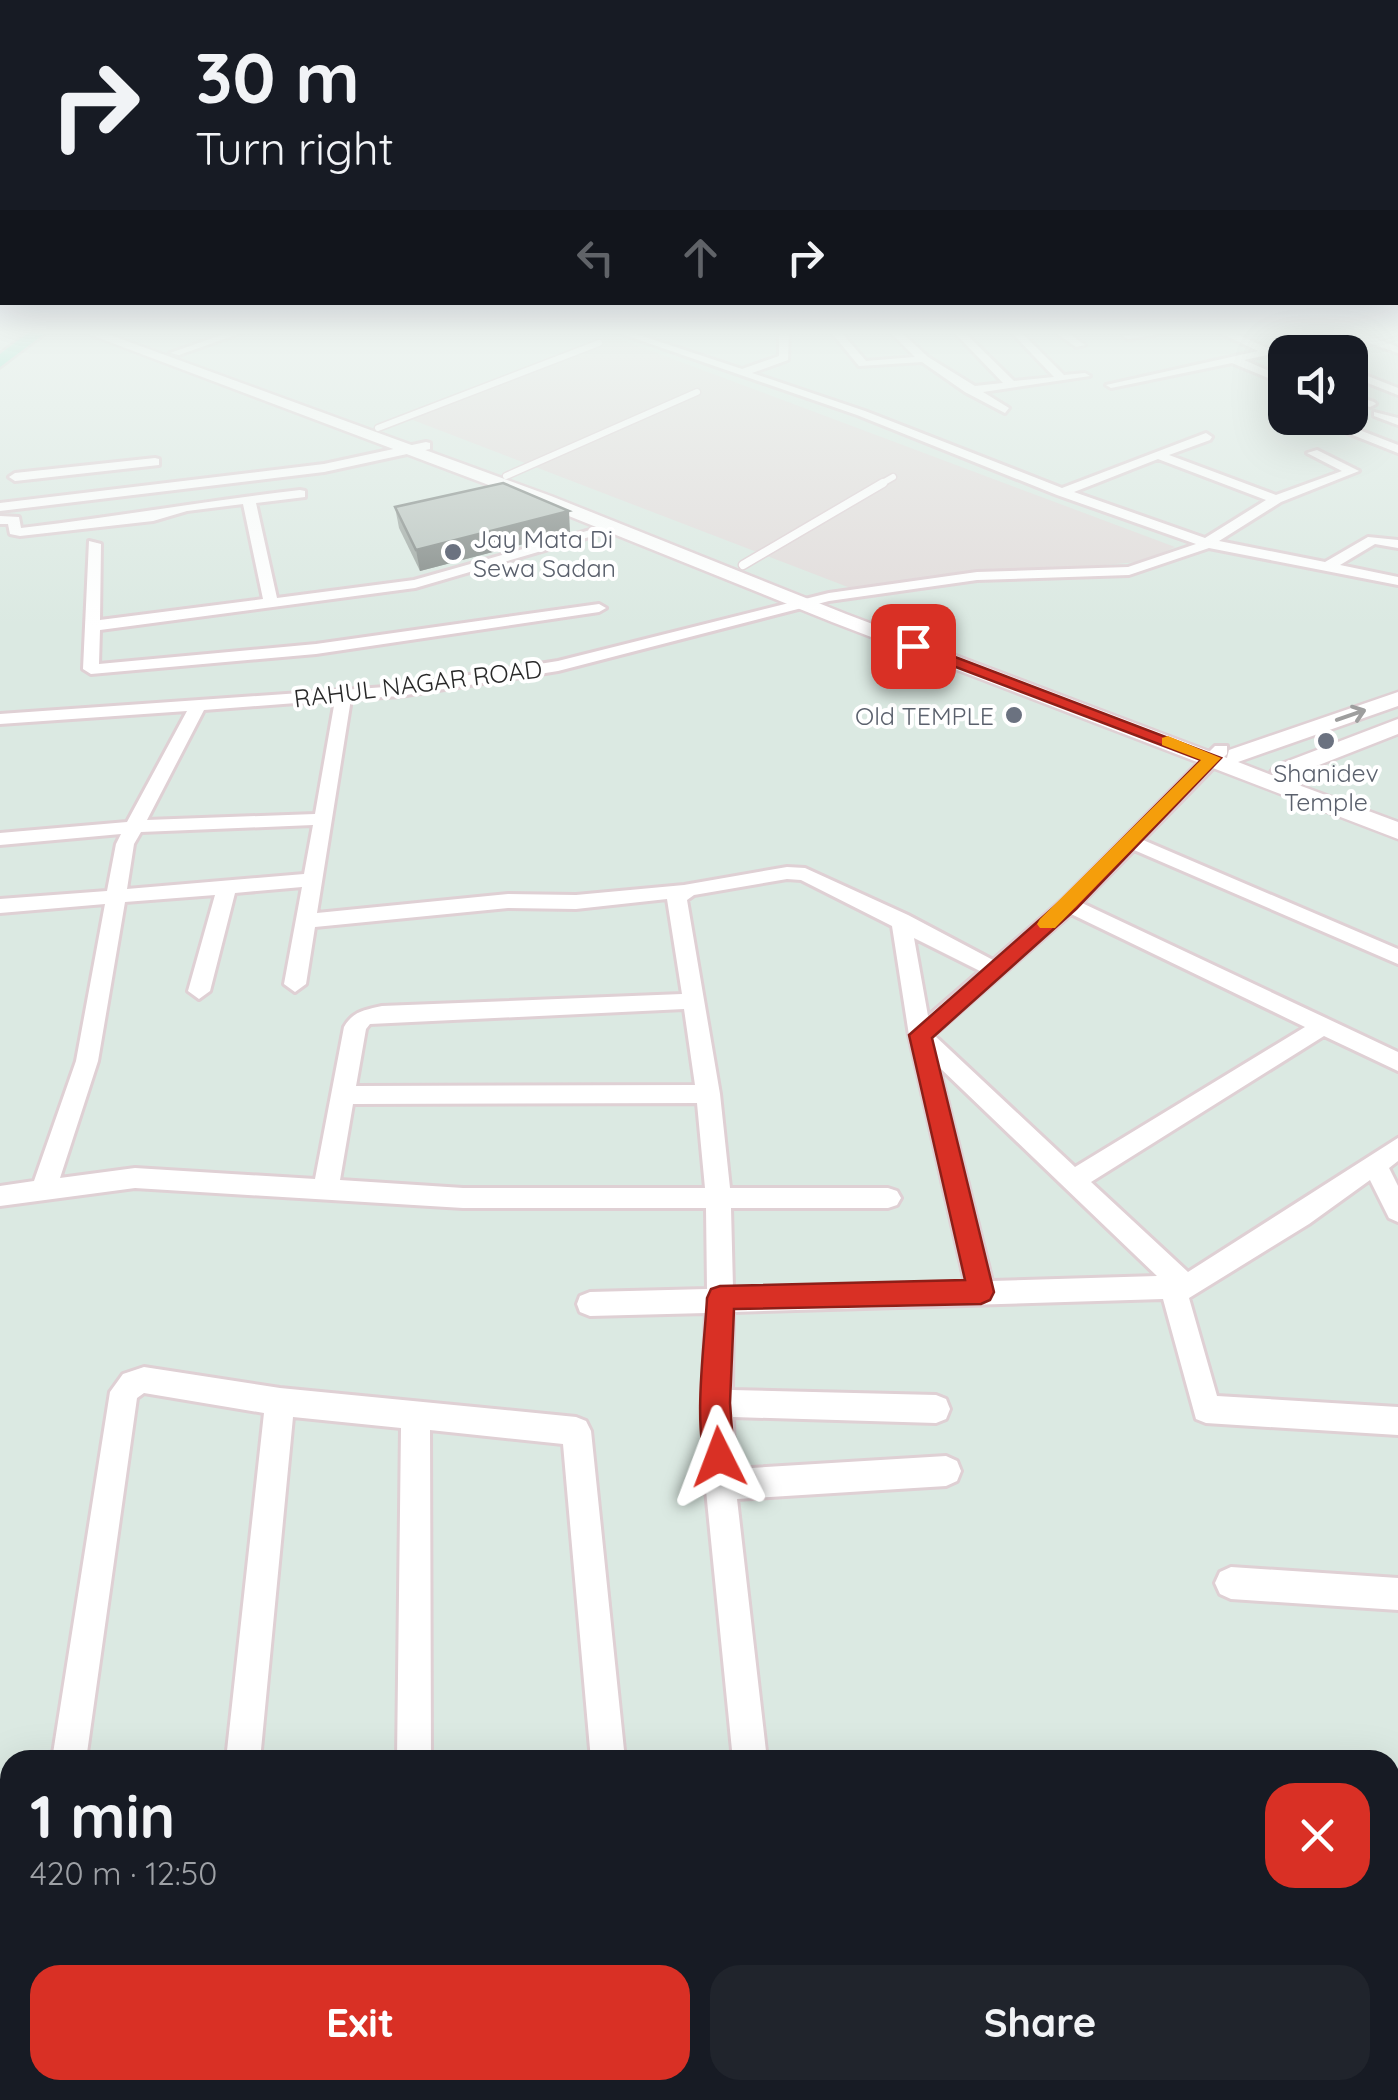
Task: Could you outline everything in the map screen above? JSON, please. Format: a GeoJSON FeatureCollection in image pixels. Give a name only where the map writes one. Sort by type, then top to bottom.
{"type":"FeatureCollection","features":[{"type":"Feature","properties":{"kind":"main road"},"geometry":{"type":"LineString","coordinates":[[367,430],[506,476],[829,598],[1224,754],[1398,831]]}},
{"type":"Feature","properties":{"kind":"main road"},"geometry":{"type":"LineString","coordinates":[[382,430],[806,604],[1398,814]]}},
{"type":"Feature","properties":{"kind":"main road"},"geometry":{"type":"LineString","coordinates":[[1224,754],[1398,699]]}},
{"type":"Feature","properties":{"kind":"main road"},"geometry":{"type":"LineString","coordinates":[[1283,771],[1398,726]]}},
{"type":"Feature","properties":{"kind":"street"},"geometry":{"type":"LineString","coordinates":[[903,430],[1204,545],[1398,582]]}},
{"type":"Feature","properties":{"kind":"street"},"geometry":{"type":"LineString","coordinates":[[1362,435],[1398,449]]}},
{"type":"Feature","properties":{"kind":"street"},"geometry":{"type":"LineString","coordinates":[[1062,492],[1206,437]]}},
{"type":"Feature","properties":{"kind":"street"},"geometry":{"type":"LineString","coordinates":[[0,507],[324,468],[418,448]]}},
{"type":"Feature","properties":{"kind":"street","name":"RAHUL NAGAR ROAD"},"geometry":{"type":"LineString","coordinates":[[0,720],[400,691],[558,666],[829,598],[977,576],[1130,570],[1180,556],[1276,499],[1353,471],[1312,453]]}},
{"type":"Feature","properties":{"kind":"street"},"geometry":{"type":"LineString","coordinates":[[1155,454],[1276,499]]}},
{"type":"Feature","properties":{"kind":"street"},"geometry":{"type":"LineString","coordinates":[[0,498],[17,474],[154,462]]}},
{"type":"Feature","properties":{"kind":"street"},"geometry":{"type":"LineString","coordinates":[[0,520],[14,520],[17,532],[153,517],[180,508],[300,494]]}},
{"type":"Feature","properties":{"kind":"street"},"geometry":{"type":"LineString","coordinates":[[249,500],[270,603]]}},
{"type":"Feature","properties":{"kind":"street"},"geometry":{"type":"LineString","coordinates":[[92,626],[415,584],[613,528]]}},
{"type":"Feature","properties":{"kind":"street"},"geometry":{"type":"LineString","coordinates":[[1324,568],[1373,540],[1398,544]]}},
{"type":"Feature","properties":{"kind":"street"},"geometry":{"type":"LineString","coordinates":[[94,544],[91,669],[316,649],[599,608]]}},
{"type":"Feature","properties":{"kind":"street"},"geometry":{"type":"LineString","coordinates":[[295,984],[344,695]]}},
{"type":"Feature","properties":{"kind":"street"},"geometry":{"type":"LineString","coordinates":[[44,1190],[87,1061],[120,860],[132,828],[198,706]]}},
{"type":"Feature","properties":{"kind":"street"},"geometry":{"type":"LineString","coordinates":[[920,1035],[1069,905],[1129,841],[1224,754]]}},
{"type":"Feature","properties":{"kind":"street"},"geometry":{"type":"LineString","coordinates":[[0,839],[323,819]]}},
{"type":"Feature","properties":{"kind":"street"},"geometry":{"type":"LineString","coordinates":[[1129,841],[1398,957]]}},
{"type":"Feature","properties":{"kind":"street"},"geometry":{"type":"LineString","coordinates":[[306,921],[508,901],[576,902],[685,892],[799,873],[901,920],[995,970]]}},
{"type":"Feature","properties":{"kind":"street"},"geometry":{"type":"LineString","coordinates":[[0,906],[313,880]]}},
{"type":"Feature","properties":{"kind":"street"},"geometry":{"type":"LineString","coordinates":[[199,992],[227,886]]}},
{"type":"Feature","properties":{"kind":"street"},"geometry":{"type":"LineString","coordinates":[[685,892],[678,898],[708,1094],[718,1199],[716,1403],[749,1750]]}},
{"type":"Feature","properties":{"kind":"street"},"geometry":{"type":"LineString","coordinates":[[1069,905],[1398,1062]]}},
{"type":"Feature","properties":{"kind":"street"},"geometry":{"type":"LineString","coordinates":[[901,920],[920,1035],[981,1292]]}},
{"type":"Feature","properties":{"kind":"street"},"geometry":{"type":"LineString","coordinates":[[326,1190],[355,1026],[372,1015],[694,1002]]}},
{"type":"Feature","properties":{"kind":"street"},"geometry":{"type":"LineString","coordinates":[[1074,1180],[1322,1026]]}},
{"type":"Feature","properties":{"kind":"street"},"geometry":{"type":"LineString","coordinates":[[920,1035],[1074,1180],[1180,1287],[1206,1409],[1398,1421]]}},
{"type":"Feature","properties":{"kind":"street"},"geometry":{"type":"LineString","coordinates":[[342,1095],[708,1094]]}},
{"type":"Feature","properties":{"kind":"street"},"geometry":{"type":"LineString","coordinates":[[590,1304],[1180,1287],[1398,1148]]}},
{"type":"Feature","properties":{"kind":"street"},"geometry":{"type":"LineString","coordinates":[[1374,1165],[1398,1210]]}},
{"type":"Feature","properties":{"kind":"street"},"geometry":{"type":"LineString","coordinates":[[0,1196],[135,1178],[463,1198],[888,1198]]}},
{"type":"Feature","properties":{"kind":"street"},"geometry":{"type":"LineString","coordinates":[[70,1750],[124,1392],[133,1382],[144,1380],[280,1402],[576,1431],[601,1750]]}},
{"type":"Feature","properties":{"kind":"street"},"geometry":{"type":"LineString","coordinates":[[244,1750],[280,1402]]}},
{"type":"Feature","properties":{"kind":"street"},"geometry":{"type":"LineString","coordinates":[[716,1403],[936,1409]]}},
{"type":"Feature","properties":{"kind":"street"},"geometry":{"type":"LineString","coordinates":[[414,1750],[416,1417]]}},
{"type":"Feature","properties":{"kind":"street"},"geometry":{"type":"LineString","coordinates":[[721,1484],[946,1471]]}},
{"type":"Feature","properties":{"kind":"street"},"geometry":{"type":"LineString","coordinates":[[1231,1583],[1398,1594]]}},
{"type":"Feature","properties":{"kind":"lane"},"geometry":{"type":"LineString","coordinates":[[506,476],[611,430]]}},
{"type":"Feature","properties":{"kind":"lane"},"geometry":{"type":"LineString","coordinates":[[743,565],[893,478]]}},
{"type":"Feature","properties":{"kind":"shaded area"},"geometry":{"type":"Polygon","coordinates":[[[439,430],[863,430],[1175,547],[1147,561],[853,589],[439,430]]]}},
{"type":"Feature","properties":{"kind":"building"},"geometry":{"type":"Polygon","coordinates":[[[503,483],[569,511],[416,550],[395,507],[503,483]]]}},
{"type":"Feature","properties":{"kind":"slow traffic"},"geometry":{"type":"LineString","coordinates":[[1047,924],[1212,758],[1168,741]]}},
{"type":"Feature","properties":{"kind":"place","name":"Jay Mata Di Sewa Sadan"},"geometry":{"type":"Point","coordinates":[453,552]}},
{"type":"Feature","properties":{"kind":"place","name":"Old TEMPLE"},"geometry":{"type":"Point","coordinates":[1014,715]}},
{"type":"Feature","properties":{"kind":"place","name":"Shanidev Temple"},"geometry":{"type":"Point","coordinates":[1326,741]}},
{"type":"Feature","properties":{"kind":"route"},"geometry":{"type":"LineString","coordinates":[[719,1457],[716,1403],[720,1298],[981,1292],[920,1035],[1069,905],[1212,758],[913,646]]}}]}
